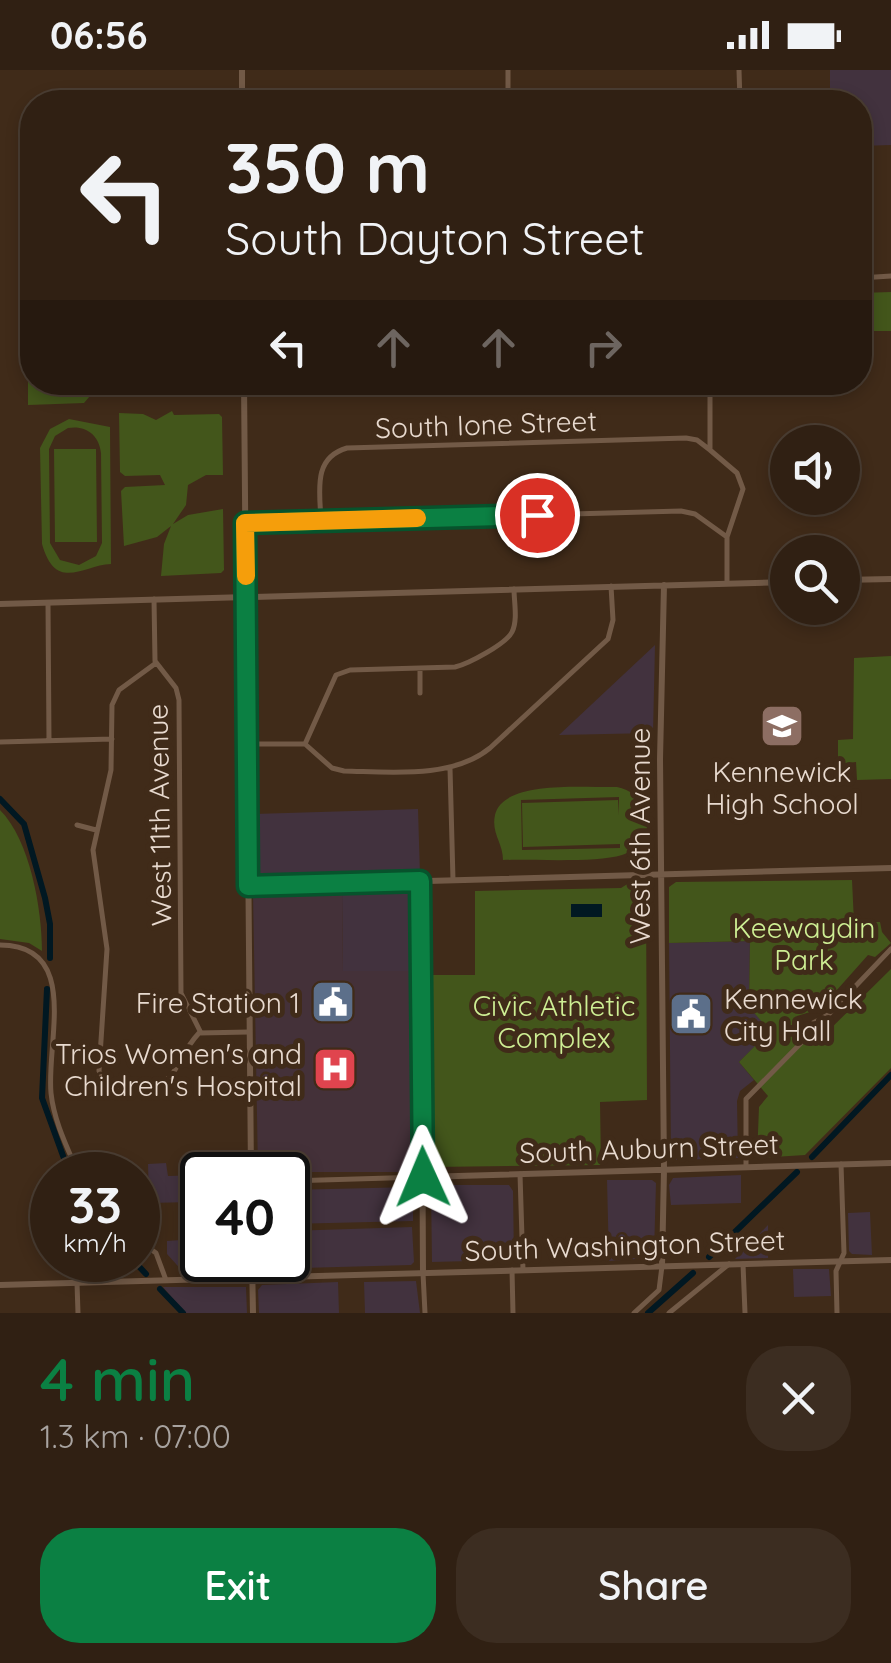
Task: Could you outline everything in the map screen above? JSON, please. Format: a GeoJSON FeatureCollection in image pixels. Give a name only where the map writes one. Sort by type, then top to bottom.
{"type":"FeatureCollection","features":[{"type":"Feature","properties":{"kind":"street"},"geometry":{"type":"LineString","coordinates":[[244,395],[251,1152]]}},
{"type":"Feature","properties":{"kind":"street"},"geometry":{"type":"LineString","coordinates":[[710,395],[710,450],[737,473],[743,489],[727,537],[727,583]]}},
{"type":"Feature","properties":{"kind":"street","name":"South Ione Street"},"geometry":{"type":"LineString","coordinates":[[321,521],[320,472],[332,455],[347,448],[686,438],[698,440],[710,450]]}},
{"type":"Feature","properties":{"kind":"street"},"geometry":{"type":"LineString","coordinates":[[245,523],[681,511],[695,514],[727,537]]}},
{"type":"Feature","properties":{"kind":"street"},"geometry":{"type":"LineString","coordinates":[[860,579],[891,578]]}},
{"type":"Feature","properties":{"kind":"street"},"geometry":{"type":"LineString","coordinates":[[0,604],[770,582]]}},
{"type":"Feature","properties":{"kind":"street","name":"West 6th Avenue"},"geometry":{"type":"LineString","coordinates":[[662,1266],[664,585]]}},
{"type":"Feature","properties":{"kind":"street"},"geometry":{"type":"LineString","coordinates":[[247,744],[305,744],[332,768],[344,771],[450,768],[470,762],[608,639],[613,620],[612,586]]}},
{"type":"Feature","properties":{"kind":"street"},"geometry":{"type":"LineString","coordinates":[[305,744],[336,675],[350,670],[460,666],[506,639],[514,627],[514,589]]}},
{"type":"Feature","properties":{"kind":"street","name":"West 11th Avenue"},"geometry":{"type":"LineString","coordinates":[[154,600],[156,663],[178,695],[181,993],[201,1033]]}},
{"type":"Feature","properties":{"kind":"street"},"geometry":{"type":"LineString","coordinates":[[48,602],[49,741]]}},
{"type":"Feature","properties":{"kind":"street"},"geometry":{"type":"LineString","coordinates":[[156,663],[117,693],[112,705],[111,770],[96,830],[94,877],[107,939],[98,1060],[104,1080],[124,1089],[160,1085],[172,1075],[201,1033],[250,1032]]}},
{"type":"Feature","properties":{"kind":"street"},"geometry":{"type":"LineString","coordinates":[[420,668],[420,693]]}},
{"type":"Feature","properties":{"kind":"street"},"geometry":{"type":"LineString","coordinates":[[0,742],[112,739]]}},
{"type":"Feature","properties":{"kind":"street"},"geometry":{"type":"LineString","coordinates":[[450,768],[452,880]]}},
{"type":"Feature","properties":{"kind":"street"},"geometry":{"type":"LineString","coordinates":[[77,826],[96,830]]}},
{"type":"Feature","properties":{"kind":"street"},"geometry":{"type":"LineString","coordinates":[[248,886],[891,868]]}},
{"type":"Feature","properties":{"kind":"street"},"geometry":{"type":"LineString","coordinates":[[420,881],[424,1313]]}},
{"type":"Feature","properties":{"kind":"street"},"geometry":{"type":"LineString","coordinates":[[0,945],[23,948],[43,962],[51,974],[52,1100],[71,1152]]}},
{"type":"Feature","properties":{"kind":"street"},"geometry":{"type":"LineString","coordinates":[[813,1023],[828,1015],[891,949]]}},
{"type":"Feature","properties":{"kind":"street"},"geometry":{"type":"LineString","coordinates":[[746,1168],[746,1099],[802,1042]]}},
{"type":"Feature","properties":{"kind":"street","name":"South Auburn Street"},"geometry":{"type":"LineString","coordinates":[[310,1180],[891,1163]]}},
{"type":"Feature","properties":{"kind":"street"},"geometry":{"type":"LineString","coordinates":[[837,1313],[836,1271],[844,1253],[841,1164]]}},
{"type":"Feature","properties":{"kind":"street"},"geometry":{"type":"LineString","coordinates":[[520,1174],[523,1270]]}},
{"type":"Feature","properties":{"kind":"street","name":"South Washington Street"},"geometry":{"type":"LineString","coordinates":[[310,1276],[891,1260]]}},
{"type":"Feature","properties":{"kind":"street"},"geometry":{"type":"LineString","coordinates":[[160,1264],[166,1280]]}},
{"type":"Feature","properties":{"kind":"street"},"geometry":{"type":"LineString","coordinates":[[668,1313],[729,1264]]}},
{"type":"Feature","properties":{"kind":"street"},"geometry":{"type":"LineString","coordinates":[[743,1264],[744,1313]]}},
{"type":"Feature","properties":{"kind":"street"},"geometry":{"type":"LineString","coordinates":[[634,1313],[659,1290],[662,1266]]}},
{"type":"Feature","properties":{"kind":"street"},"geometry":{"type":"LineString","coordinates":[[512,1270],[514,1313]]}},
{"type":"Feature","properties":{"kind":"street","name":"South Washington Street"},"geometry":{"type":"LineString","coordinates":[[0,1286],[180,1280]]}},
{"type":"Feature","properties":{"kind":"street"},"geometry":{"type":"LineString","coordinates":[[252,1282],[253,1313]]}},
{"type":"Feature","properties":{"kind":"street"},"geometry":{"type":"LineString","coordinates":[[77,1283],[78,1313]]}},
{"type":"Feature","properties":{"kind":"shaded area"},"geometry":{"type":"Polygon","coordinates":[[[830,70],[891,70],[891,145],[872,146],[872,90],[830,90],[830,70]]]}},
{"type":"Feature","properties":{"kind":"shaded area"},"geometry":{"type":"Polygon","coordinates":[[[655,645],[653,733],[559,735],[655,645]]]}},
{"type":"Feature","properties":{"kind":"shaded area"},"geometry":{"type":"Polygon","coordinates":[[[418,809],[420,875],[264,878],[257,874],[254,814],[418,809]]]}},
{"type":"Feature","properties":{"kind":"shaded area"},"geometry":{"type":"Polygon","coordinates":[[[406,890],[411,896],[411,971],[343,972],[342,891],[406,890]]]}},
{"type":"Feature","properties":{"kind":"shaded area","name":"Trios Women's and Children's Hospital"},"geometry":{"type":"Polygon","coordinates":[[[342,891],[343,971],[411,971],[415,1167],[409,1172],[310,1172],[310,1152],[258,1152],[253,894],[342,891]]]}},
{"type":"Feature","properties":{"kind":"shaded area"},"geometry":{"type":"Polygon","coordinates":[[[750,941],[749,1007],[771,1031],[739,1062],[754,1080],[740,1091],[737,1101],[738,1158],[676,1160],[671,1156],[669,943],[750,941]]]}},
{"type":"Feature","properties":{"kind":"shaded area"},"geometry":{"type":"Polygon","coordinates":[[[160,1163],[166,1163],[168,1176],[180,1176],[180,1202],[160,1203],[160,1163]]]}},
{"type":"Feature","properties":{"kind":"shaded area"},"geometry":{"type":"Polygon","coordinates":[[[741,1175],[741,1203],[671,1205],[669,1185],[673,1178],[741,1175]]]}},
{"type":"Feature","properties":{"kind":"shaded area"},"geometry":{"type":"Polygon","coordinates":[[[607,1180],[656,1183],[654,1254],[648,1258],[609,1261],[607,1180]]]}},
{"type":"Feature","properties":{"kind":"shaded area"},"geometry":{"type":"Polygon","coordinates":[[[434,1185],[509,1185],[513,1191],[514,1260],[432,1262],[434,1185]]]}},
{"type":"Feature","properties":{"kind":"shaded area"},"geometry":{"type":"Polygon","coordinates":[[[413,1187],[413,1221],[310,1223],[310,1189],[413,1187]]]}},
{"type":"Feature","properties":{"kind":"shaded area"},"geometry":{"type":"Polygon","coordinates":[[[870,1212],[872,1255],[852,1254],[848,1213],[870,1212]]]}},
{"type":"Feature","properties":{"kind":"shaded area"},"geometry":{"type":"Polygon","coordinates":[[[768,1225],[768,1258],[735,1259],[768,1225]]]}},
{"type":"Feature","properties":{"kind":"shaded area"},"geometry":{"type":"Polygon","coordinates":[[[412,1227],[414,1262],[310,1268],[310,1230],[412,1227]]]}},
{"type":"Feature","properties":{"kind":"shaded area"},"geometry":{"type":"Polygon","coordinates":[[[180,1240],[180,1268],[167,1254],[167,1241],[180,1240]]]}},
{"type":"Feature","properties":{"kind":"shaded area"},"geometry":{"type":"Polygon","coordinates":[[[793,1269],[829,1269],[831,1296],[794,1297],[793,1269]]]}},
{"type":"Feature","properties":{"kind":"shaded area"},"geometry":{"type":"Polygon","coordinates":[[[416,1281],[420,1313],[365,1313],[364,1282],[416,1281]]]}},
{"type":"Feature","properties":{"kind":"shaded area"},"geometry":{"type":"Polygon","coordinates":[[[338,1282],[339,1313],[259,1313],[258,1290],[262,1285],[338,1282]]]}},
{"type":"Feature","properties":{"kind":"shaded area"},"geometry":{"type":"Polygon","coordinates":[[[163,1287],[246,1287],[247,1313],[185,1313],[163,1287]]]}},
{"type":"Feature","properties":{"kind":"green space"},"geometry":{"type":"Polygon","coordinates":[[[891,292],[891,331],[872,331],[872,293],[891,292]]]}},
{"type":"Feature","properties":{"kind":"green space"},"geometry":{"type":"Polygon","coordinates":[[[28,395],[90,395],[84,403],[28,405],[28,395]]]}},
{"type":"Feature","properties":{"kind":"green space"},"geometry":{"type":"Polygon","coordinates":[[[172,411],[174,415],[222,417],[223,475],[206,475],[188,485],[186,505],[173,524],[188,515],[223,509],[221,573],[161,576],[164,544],[171,526],[157,537],[124,546],[121,491],[125,487],[165,485],[160,475],[125,476],[120,472],[119,413],[143,414],[156,420],[172,411]]]}},
{"type":"Feature","properties":{"kind":"green space"},"geometry":{"type":"Polygon","coordinates":[[[69,419],[110,427],[111,564],[71,573],[55,568],[48,559],[42,544],[40,448],[50,429],[69,419]],[[75,427],[55,436],[49,449],[50,543],[60,560],[79,565],[96,556],[102,543],[101,453],[94,436],[75,427]]]}},
{"type":"Feature","properties":{"kind":"green space"},"geometry":{"type":"Polygon","coordinates":[[[54,449],[96,449],[97,542],[55,542],[54,449]]]}},
{"type":"Feature","properties":{"kind":"green space"},"geometry":{"type":"Polygon","coordinates":[[[891,656],[891,779],[857,780],[856,762],[838,764],[838,740],[853,739],[854,658],[891,656]]]}},
{"type":"Feature","properties":{"kind":"green space"},"geometry":{"type":"Polygon","coordinates":[[[617,787],[638,798],[644,806],[646,831],[635,848],[622,855],[597,859],[503,860],[494,821],[501,804],[513,796],[548,788],[617,787]],[[619,797],[521,800],[522,850],[620,848],[620,844],[523,847],[522,803],[618,800],[619,815],[619,797]]]}},
{"type":"Feature","properties":{"kind":"green space"},"geometry":{"type":"Polygon","coordinates":[[[0,810],[19,839],[32,876],[42,951],[29,943],[0,939],[0,810]]]}},
{"type":"Feature","properties":{"kind":"green space","name":"Keewaydin Park"},"geometry":{"type":"Polygon","coordinates":[[[852,880],[854,922],[880,922],[891,943],[875,957],[868,955],[820,1009],[797,1016],[799,1035],[807,1044],[815,1044],[891,969],[891,1068],[805,1155],[757,1158],[759,1107],[768,1096],[739,1062],[770,1031],[749,1007],[750,941],[669,943],[669,887],[676,882],[852,880]]]}},
{"type":"Feature","properties":{"kind":"green space","name":"Civic Athletic Complex"},"geometry":{"type":"Polygon","coordinates":[[[645,882],[650,886],[646,894],[647,1100],[600,1102],[601,1165],[433,1167],[430,975],[475,975],[475,891],[621,888],[645,882]]]}},
{"type":"Feature","properties":{"kind":"water"},"geometry":{"type":"Polygon","coordinates":[[[571,904],[602,904],[602,917],[571,917],[571,904]]]}},
{"type":"Feature","properties":{"kind":"waterway"},"geometry":{"type":"LineString","coordinates":[[0,799],[24,824],[45,898],[50,958]]}},
{"type":"Feature","properties":{"kind":"waterway"},"geometry":{"type":"LineString","coordinates":[[47,989],[42,1098],[62,1152]]}},
{"type":"Feature","properties":{"kind":"waterway"},"geometry":{"type":"LineString","coordinates":[[812,1157],[891,1075]]}},
{"type":"Feature","properties":{"kind":"waterway"},"geometry":{"type":"LineString","coordinates":[[709,1257],[797,1172]]}},
{"type":"Feature","properties":{"kind":"waterway"},"geometry":{"type":"LineString","coordinates":[[648,1313],[693,1273]]}},
{"type":"Feature","properties":{"kind":"waterway"},"geometry":{"type":"LineString","coordinates":[[160,1289],[183,1313]]}},
{"type":"Feature","properties":{"kind":"slow traffic"},"geometry":{"type":"LineString","coordinates":[[246,576],[245,523],[417,518]]}},
{"type":"Feature","properties":{"kind":"place","name":"Kennewick High School"},"geometry":{"type":"Point","coordinates":[782,726]}},
{"type":"Feature","properties":{"kind":"place","name":"Fire Station 1"},"geometry":{"type":"Point","coordinates":[333,1002]}},
{"type":"Feature","properties":{"kind":"place","name":"Kennewick City Hall"},"geometry":{"type":"Point","coordinates":[691,1014]}},
{"type":"Feature","properties":{"kind":"place","name":"Trios Women's and Children's Hospital"},"geometry":{"type":"Point","coordinates":[335,1069]}},
{"type":"Feature","properties":{"kind":"route"},"geometry":{"type":"LineString","coordinates":[[423,1177],[420,881],[248,886],[245,523],[537,515]]}}]}
